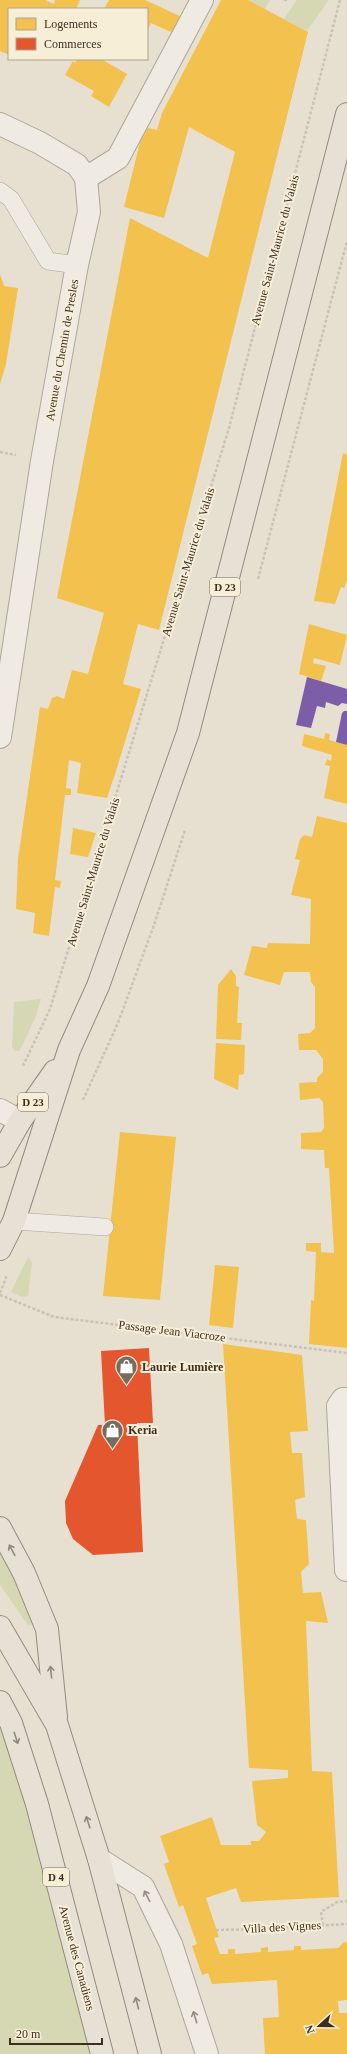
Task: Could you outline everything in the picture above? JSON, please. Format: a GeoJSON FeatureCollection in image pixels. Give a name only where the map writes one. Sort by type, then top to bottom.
{"type":"FeatureCollection","features":[{"type":"Feature","properties":{"kind":"main road","name":"D 23"},"geometry":{"type":"LineString","coordinates":[[7,1219],[35,1154],[69,1050],[98,986],[188,733],[347,114]]}},
{"type":"Feature","properties":{"kind":"main road","name":"D 23"},"geometry":{"type":"LineString","coordinates":[[0,1156],[20,1121],[69,1050]]}},
{"type":"Feature","properties":{"kind":"main road"},"geometry":{"type":"LineString","coordinates":[[0,1249],[7,1219]]}},
{"type":"Feature","properties":{"kind":"main road"},"geometry":{"type":"LineString","coordinates":[[0,1528],[24,1573],[47,1629],[57,1725],[99,1859],[150,2054]]}},
{"type":"Feature","properties":{"kind":"main road"},"geometry":{"type":"LineString","coordinates":[[0,1627],[57,1725]]}},
{"type":"Feature","properties":{"kind":"main road","name":"Avenue des Canadiens"},"geometry":{"type":"LineString","coordinates":[[0,1702],[11,1723],[37,1804],[102,2054]]}},
{"type":"Feature","properties":{"kind":"street"},"geometry":{"type":"LineString","coordinates":[[0,124],[40,143],[77,165],[86,178],[118,158],[202,0]]}},
{"type":"Feature","properties":{"kind":"street","name":"Avenue du Chemin de Presles"},"geometry":{"type":"LineString","coordinates":[[0,737],[4,685],[77,265],[89,212],[86,178]]}},
{"type":"Feature","properties":{"kind":"street"},"geometry":{"type":"LineString","coordinates":[[0,1110],[20,1121]]}},
{"type":"Feature","properties":{"kind":"street"},"geometry":{"type":"LineString","coordinates":[[346,1570],[338,1406],[343,1399],[347,1399]]}},
{"type":"Feature","properties":{"kind":"street"},"geometry":{"type":"LineString","coordinates":[[99,1859],[143,1887],[171,1944],[207,2054]]}},
{"type":"Feature","properties":{"kind":"lane"},"geometry":{"type":"LineString","coordinates":[[0,191],[11,199],[48,260],[77,265]]}},
{"type":"Feature","properties":{"kind":"lane"},"geometry":{"type":"LineString","coordinates":[[7,1219],[105,1227]]}},
{"type":"Feature","properties":{"kind":"path","name":"Avenue Saint-Maurice du Valais"},"geometry":{"type":"LineString","coordinates":[[21,1070],[50,1009],[229,428],[340,0]]}},
{"type":"Feature","properties":{"kind":"path","name":"Passage Jean Viacroze"},"geometry":{"type":"LineString","coordinates":[[0,1295],[54,1317],[347,1353]]}},
{"type":"Feature","properties":{"kind":"path"},"geometry":{"type":"LineString","coordinates":[[322,1925],[321,1912],[338,1902],[347,1901]]}},
{"type":"Feature","properties":{"kind":"path","name":"Villa des Vignes"},"geometry":{"type":"LineString","coordinates":[[216,1930],[347,1924]]}},
{"type":"Feature","properties":{"kind":"green space"},"geometry":{"type":"Polygon","coordinates":[[[248,0],[270,0],[265,9],[248,0]]]}},
{"type":"Feature","properties":{"kind":"green space"},"geometry":{"type":"Polygon","coordinates":[[[297,0],[329,0],[307,31],[284,19],[297,0]]]}},
{"type":"Feature","properties":{"kind":"green space"},"geometry":{"type":"Polygon","coordinates":[[[41,999],[36,1016],[21,1048],[19,1051],[15,1051],[12,1047],[14,1002],[41,999]]]}},
{"type":"Feature","properties":{"kind":"green space"},"geometry":{"type":"Polygon","coordinates":[[[28,1257],[32,1263],[28,1296],[22,1297],[11,1292],[28,1257]]]}},
{"type":"Feature","properties":{"kind":"green space"},"geometry":{"type":"Polygon","coordinates":[[[0,1549],[35,1624],[28,1625],[0,1585],[0,1549]]]}},
{"type":"Feature","properties":{"kind":"green space"},"geometry":{"type":"Polygon","coordinates":[[[0,1702],[102,2054],[0,2054],[0,1702]]]}},
{"type":"Feature","properties":{"kind":"building: Logements"},"geometry":{"type":"Polygon","coordinates":[[[0,0],[45,0],[54,4],[55,0],[80,0],[76,8],[8,8],[8,55],[0,51],[0,0]]]}},
{"type":"Feature","properties":{"kind":"building: Logements"},"geometry":{"type":"Polygon","coordinates":[[[109,0],[145,0],[182,17],[173,33],[151,23],[148,30],[148,8],[105,8],[109,0]]]}},
{"type":"Feature","properties":{"kind":"building: Logements"},"geometry":{"type":"Polygon","coordinates":[[[221,0],[248,0],[308,32],[159,630],[138,624],[123,684],[141,689],[116,771],[107,798],[77,793],[81,763],[69,760],[66,788],[71,789],[71,795],[65,795],[55,880],[61,881],[60,888],[55,887],[49,936],[33,933],[35,913],[16,909],[18,859],[40,707],[48,709],[52,698],[57,696],[64,699],[72,670],[88,674],[104,613],[57,598],[130,218],[208,258],[235,152],[189,127],[164,218],[124,207],[140,142],[148,128],[157,130],[162,113],[221,0]]]}},
{"type":"Feature","properties":{"kind":"building: Logements"},"geometry":{"type":"Polygon","coordinates":[[[76,60],[103,60],[127,74],[109,107],[91,96],[94,91],[65,75],[73,61],[75,63],[76,60]]]}},
{"type":"Feature","properties":{"kind":"building: Logements"},"geometry":{"type":"Polygon","coordinates":[[[0,274],[4,286],[18,288],[6,364],[0,384],[0,274]]]}},
{"type":"Feature","properties":{"kind":"building: Logements"},"geometry":{"type":"Polygon","coordinates":[[[343,453],[347,455],[347,580],[344,588],[341,587],[335,604],[314,601],[343,453]]]}},
{"type":"Feature","properties":{"kind":"building: Logements"},"geometry":{"type":"Polygon","coordinates":[[[309,624],[347,635],[340,665],[314,658],[313,663],[326,666],[321,681],[299,674],[309,624]]]}},
{"type":"Feature","properties":{"kind":"building: Logements"},"geometry":{"type":"Polygon","coordinates":[[[325,733],[330,734],[329,740],[347,745],[347,804],[324,798],[330,766],[325,765],[327,759],[331,761],[332,755],[302,746],[304,734],[324,739],[325,733]]]}},
{"type":"Feature","properties":{"kind":"building: Logements"},"geometry":{"type":"Polygon","coordinates":[[[317,816],[347,823],[347,1348],[309,1344],[311,1300],[314,1301],[316,1252],[306,1251],[306,1243],[321,1243],[321,1252],[334,1253],[329,1168],[325,1168],[324,1150],[301,1149],[301,1133],[321,1132],[324,1128],[323,1102],[319,1098],[300,1100],[299,1083],[317,1082],[317,1078],[323,1072],[323,1059],[316,1050],[299,1050],[298,1034],[310,1033],[315,1028],[315,987],[311,982],[310,972],[284,972],[280,985],[244,975],[252,946],[267,948],[268,943],[310,944],[311,899],[291,895],[300,860],[295,859],[300,839],[304,835],[312,837],[317,816]]]}},
{"type":"Feature","properties":{"kind":"building: Logements"},"geometry":{"type":"Polygon","coordinates":[[[73,828],[96,833],[88,857],[70,854],[73,828]]]}},
{"type":"Feature","properties":{"kind":"building: Logements"},"geometry":{"type":"Polygon","coordinates":[[[231,969],[236,976],[236,986],[239,987],[237,1023],[242,1023],[241,1040],[216,1039],[218,985],[231,969]]]}},
{"type":"Feature","properties":{"kind":"building: Logements"},"geometry":{"type":"Polygon","coordinates":[[[216,1043],[245,1045],[244,1074],[239,1075],[238,1090],[214,1079],[216,1043]]]}},
{"type":"Feature","properties":{"kind":"building: Logements"},"geometry":{"type":"Polygon","coordinates":[[[120,1132],[176,1137],[160,1300],[103,1296],[120,1132]]]}},
{"type":"Feature","properties":{"kind":"building: Logements"},"geometry":{"type":"Polygon","coordinates":[[[215,1265],[239,1267],[233,1328],[209,1325],[215,1265]]]}},
{"type":"Feature","properties":{"kind":"building: Logements"},"geometry":{"type":"Polygon","coordinates":[[[223,1344],[302,1355],[308,1431],[290,1432],[292,1453],[302,1453],[305,1497],[295,1500],[297,1519],[306,1520],[309,1564],[301,1572],[303,1593],[321,1592],[328,1623],[306,1621],[312,1771],[332,1772],[339,1897],[241,1902],[236,1888],[206,1898],[219,1937],[214,1938],[220,1954],[228,1954],[228,1949],[235,1949],[235,1954],[261,1952],[261,1948],[268,1947],[268,1952],[294,1950],[294,1946],[301,1946],[301,1950],[338,1948],[343,1943],[347,1942],[347,2000],[338,2001],[339,2013],[347,2013],[347,2054],[265,2054],[263,2018],[279,2017],[277,1980],[212,1984],[208,1973],[202,1975],[192,1946],[197,1944],[183,1905],[179,1907],[164,1864],[169,1862],[160,1836],[212,1817],[221,1845],[251,1845],[251,1841],[259,1841],[266,1832],[257,1825],[252,1781],[288,1778],[288,1770],[249,1768],[223,1344]]]}},
{"type":"Feature","properties":{"kind":"building: Commerces","name":"Keria"},"geometry":{"type":"Polygon","coordinates":[[[149,1348],[153,1423],[137,1423],[143,1552],[93,1555],[73,1539],[66,1523],[65,1501],[98,1425],[105,1425],[101,1351],[149,1348]]]}},
{"type":"Feature","properties":{"kind":"building: Bureaux"},"geometry":{"type":"Polygon","coordinates":[[[307,677],[347,689],[347,704],[342,703],[338,706],[326,702],[325,708],[317,706],[311,728],[296,725],[307,677]]]}},
{"type":"Feature","properties":{"kind":"building: Bureaux"},"geometry":{"type":"Polygon","coordinates":[[[347,711],[347,745],[336,742],[342,713],[347,711]]]}},
{"type":"Feature","properties":{"kind":"place","name":"Laurie Lumière"},"geometry":{"type":"Point","coordinates":[127,1386]}},
{"type":"Feature","properties":{"kind":"place","name":"Keria"},"geometry":{"type":"Point","coordinates":[112,1450]}}]}
